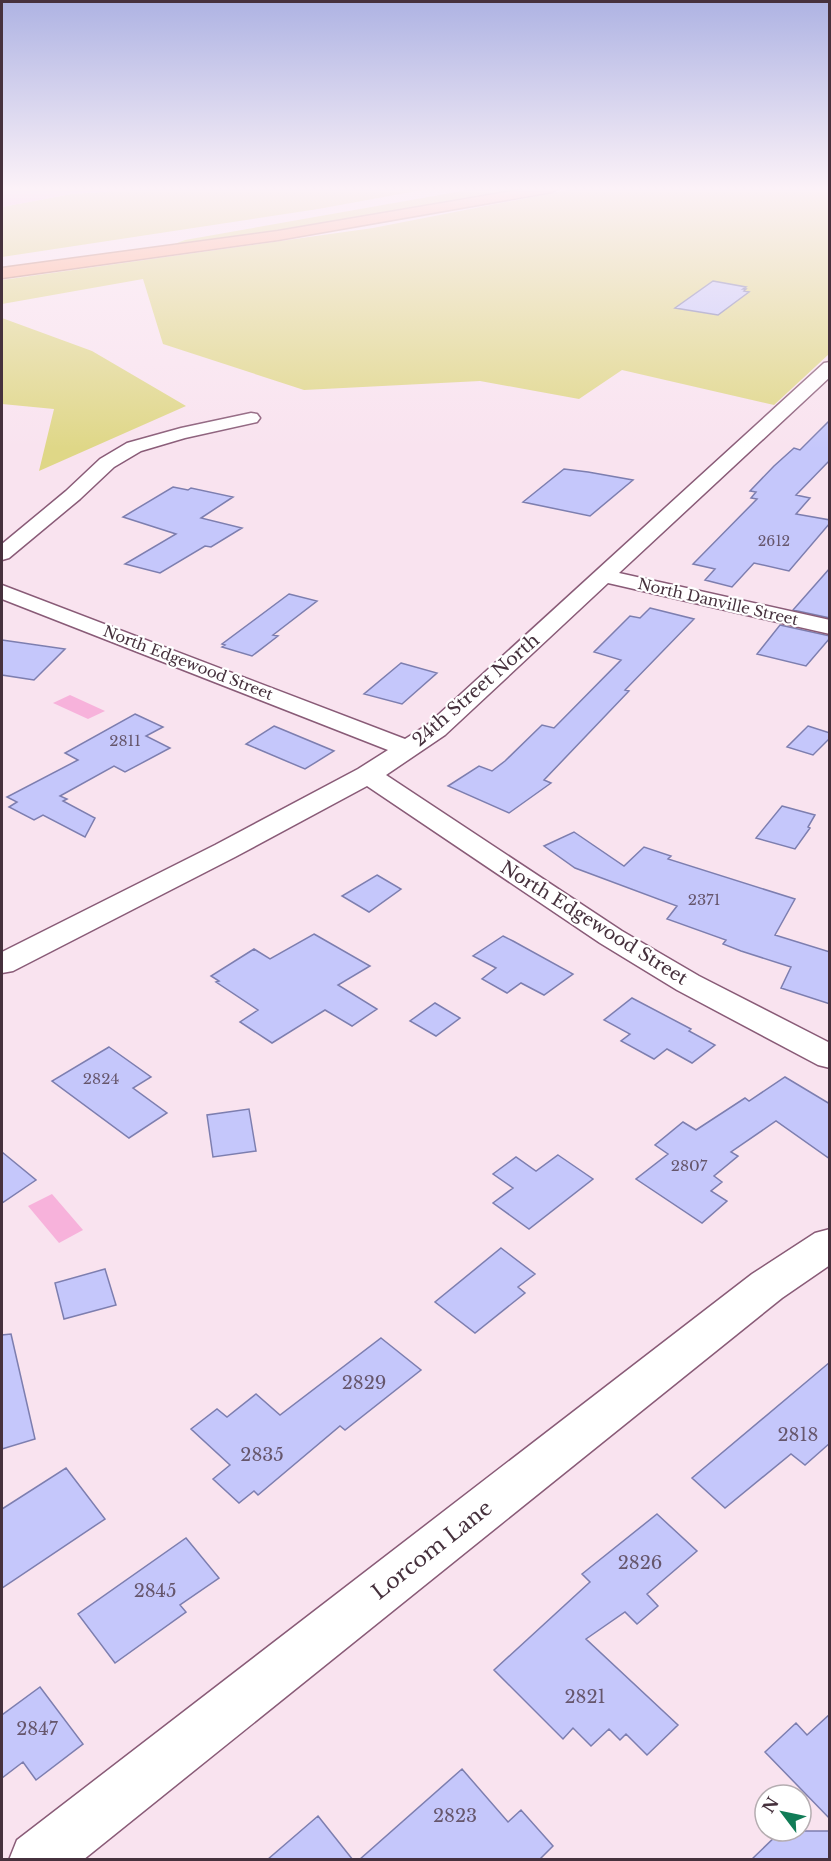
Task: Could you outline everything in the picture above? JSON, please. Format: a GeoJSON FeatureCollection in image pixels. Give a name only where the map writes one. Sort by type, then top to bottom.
{"type":"FeatureCollection","features":[{"type":"Feature","properties":{"kind":"street","name":"24th Street North"},"geometry":{"type":"LineString","coordinates":[[2,964],[225,851],[367,775],[436,730],[830,368]]}},
{"type":"Feature","properties":{"kind":"street"},"geometry":{"type":"LineString","coordinates":[[2,554],[73,495],[107,463],[134,447],[181,433],[250,418]]}},
{"type":"Feature","properties":{"kind":"street","name":"North Danville Street"},"geometry":{"type":"LineString","coordinates":[[606,576],[830,627]]}},
{"type":"Feature","properties":{"kind":"street","name":"North Edgewood Street"},"geometry":{"type":"LineString","coordinates":[[2,591],[408,749]]}},
{"type":"Feature","properties":{"kind":"street","name":"North Edgewood Street"},"geometry":{"type":"LineString","coordinates":[[367,775],[392,789],[611,937],[688,983],[830,1058]]}},
{"type":"Feature","properties":{"kind":"street","name":"Lorcom Lane"},"geometry":{"type":"LineString","coordinates":[[38,1860],[767,1286],[830,1244]]}},
{"type":"Feature","properties":{"kind":"shaded area"},"geometry":{"type":"Polygon","coordinates":[[[39,275],[829,275],[829,354],[774,405],[622,370],[579,399],[480,381],[304,390],[163,344],[143,279],[2,304],[2,280],[39,275]]]}},
{"type":"Feature","properties":{"kind":"shaded area"},"geometry":{"type":"Polygon","coordinates":[[[2,318],[92,351],[186,406],[39,471],[54,409],[2,404],[2,318]]]}},
{"type":"Feature","properties":{"kind":"shaded area"},"geometry":{"type":"Polygon","coordinates":[[[70,695],[105,711],[88,719],[53,703],[70,695]]]}},
{"type":"Feature","properties":{"kind":"shaded area"},"geometry":{"type":"Polygon","coordinates":[[[52,1194],[83,1230],[59,1243],[28,1206],[52,1194]]]}},
{"type":"Feature","properties":{"kind":"building"},"geometry":{"type":"Polygon","coordinates":[[[713,281],[746,287],[744,291],[749,292],[718,315],[675,308],[713,281]]]}},
{"type":"Feature","properties":{"kind":"building"},"geometry":{"type":"Polygon","coordinates":[[[830,420],[830,460],[796,495],[810,498],[796,514],[830,520],[830,523],[789,571],[754,563],[732,587],[705,580],[715,569],[693,564],[757,499],[751,498],[756,492],[750,491],[794,448],[800,450],[830,420]]]}},
{"type":"Feature","properties":{"kind":"building"},"geometry":{"type":"Polygon","coordinates":[[[564,469],[633,480],[590,516],[523,502],[564,469]]]}},
{"type":"Feature","properties":{"kind":"building"},"geometry":{"type":"Polygon","coordinates":[[[173,487],[188,490],[191,488],[233,497],[201,518],[242,528],[211,547],[205,546],[160,573],[125,564],[176,534],[123,517],[173,487]]]}},
{"type":"Feature","properties":{"kind":"building"},"geometry":{"type":"Polygon","coordinates":[[[830,568],[830,618],[793,610],[830,568]]]}},
{"type":"Feature","properties":{"kind":"building"},"geometry":{"type":"Polygon","coordinates":[[[289,594],[317,601],[273,635],[278,636],[252,656],[222,647],[225,645],[222,644],[289,594]]]}},
{"type":"Feature","properties":{"kind":"building"},"geometry":{"type":"Polygon","coordinates":[[[650,608],[694,619],[625,690],[629,691],[544,780],[551,783],[509,813],[448,786],[479,766],[492,771],[542,725],[554,728],[621,660],[594,652],[630,616],[640,618],[650,608]]]}},
{"type":"Feature","properties":{"kind":"building"},"geometry":{"type":"Polygon","coordinates":[[[780,625],[830,636],[830,638],[806,666],[757,654],[780,625]]]}},
{"type":"Feature","properties":{"kind":"building"},"geometry":{"type":"Polygon","coordinates":[[[2,640],[65,649],[34,680],[2,675],[2,640]]]}},
{"type":"Feature","properties":{"kind":"building"},"geometry":{"type":"Polygon","coordinates":[[[401,663],[437,673],[402,704],[364,694],[401,663]]]}},
{"type":"Feature","properties":{"kind":"building"},"geometry":{"type":"Polygon","coordinates":[[[135,714],[163,727],[146,736],[170,748],[125,772],[114,766],[60,796],[67,799],[63,801],[95,818],[85,837],[43,815],[34,820],[9,807],[17,802],[7,797],[78,760],[65,753],[135,714]]]}},
{"type":"Feature","properties":{"kind":"building"},"geometry":{"type":"Polygon","coordinates":[[[274,726],[334,751],[305,769],[246,744],[274,726]]]}},
{"type":"Feature","properties":{"kind":"building"},"geometry":{"type":"Polygon","coordinates":[[[808,726],[830,733],[830,738],[813,755],[787,747],[808,726]]]}},
{"type":"Feature","properties":{"kind":"building"},"geometry":{"type":"Polygon","coordinates":[[[782,806],[815,815],[808,827],[810,828],[795,849],[756,838],[782,806]]]}},
{"type":"Feature","properties":{"kind":"building"},"geometry":{"type":"Polygon","coordinates":[[[574,832],[624,866],[644,847],[671,856],[668,859],[795,899],[775,935],[830,952],[830,1004],[781,988],[791,967],[741,951],[723,944],[726,940],[667,919],[677,906],[575,868],[544,846],[574,832]]]}},
{"type":"Feature","properties":{"kind":"building"},"geometry":{"type":"Polygon","coordinates":[[[377,875],[401,889],[369,912],[342,896],[377,875]]]}},
{"type":"Feature","properties":{"kind":"building"},"geometry":{"type":"Polygon","coordinates":[[[314,934],[370,966],[338,985],[377,1009],[352,1026],[325,1010],[272,1043],[240,1022],[258,1010],[216,982],[219,981],[211,976],[254,949],[270,959],[314,934]]]}},
{"type":"Feature","properties":{"kind":"building"},"geometry":{"type":"Polygon","coordinates":[[[503,936],[573,974],[544,995],[521,983],[507,993],[482,979],[496,968],[473,956],[503,936]]]}},
{"type":"Feature","properties":{"kind":"building"},"geometry":{"type":"Polygon","coordinates":[[[632,998],[691,1029],[689,1031],[715,1045],[692,1063],[667,1049],[654,1059],[621,1041],[630,1034],[604,1020],[632,998]]]}},
{"type":"Feature","properties":{"kind":"building"},"geometry":{"type":"Polygon","coordinates":[[[435,1003],[460,1018],[436,1036],[410,1021],[435,1003]]]}},
{"type":"Feature","properties":{"kind":"building"},"geometry":{"type":"Polygon","coordinates":[[[109,1047],[151,1077],[133,1088],[167,1113],[129,1138],[52,1081],[109,1047]]]}},
{"type":"Feature","properties":{"kind":"building"},"geometry":{"type":"Polygon","coordinates":[[[785,1077],[830,1104],[830,1159],[776,1121],[731,1152],[738,1156],[714,1176],[722,1182],[711,1191],[727,1201],[702,1223],[636,1179],[668,1154],[655,1145],[683,1122],[696,1130],[745,1098],[749,1101],[785,1077]]]}},
{"type":"Feature","properties":{"kind":"building"},"geometry":{"type":"Polygon","coordinates":[[[249,1109],[256,1151],[213,1157],[207,1115],[249,1109]]]}},
{"type":"Feature","properties":{"kind":"building"},"geometry":{"type":"Polygon","coordinates":[[[2,1152],[36,1180],[2,1203],[2,1152]]]}},
{"type":"Feature","properties":{"kind":"building"},"geometry":{"type":"Polygon","coordinates":[[[558,1155],[593,1179],[529,1229],[493,1203],[513,1188],[493,1174],[516,1157],[536,1171],[558,1155]]]}},
{"type":"Feature","properties":{"kind":"building"},"geometry":{"type":"Polygon","coordinates":[[[501,1248],[535,1274],[518,1287],[525,1293],[475,1333],[435,1302],[501,1248]]]}},
{"type":"Feature","properties":{"kind":"building"},"geometry":{"type":"Polygon","coordinates":[[[105,1269],[116,1305],[64,1319],[55,1283],[105,1269]]]}},
{"type":"Feature","properties":{"kind":"building"},"geometry":{"type":"Polygon","coordinates":[[[11,1334],[35,1439],[2,1449],[2,1335],[11,1334]]]}},
{"type":"Feature","properties":{"kind":"building"},"geometry":{"type":"Polygon","coordinates":[[[381,1338],[421,1370],[345,1430],[340,1426],[258,1495],[254,1491],[239,1503],[213,1479],[230,1465],[191,1429],[217,1409],[227,1417],[256,1394],[280,1415],[381,1338]]]}},
{"type":"Feature","properties":{"kind":"building"},"geometry":{"type":"Polygon","coordinates":[[[830,1362],[830,1443],[805,1465],[791,1454],[725,1508],[692,1478],[830,1362]]]}},
{"type":"Feature","properties":{"kind":"building"},"geometry":{"type":"Polygon","coordinates":[[[66,1468],[105,1519],[2,1588],[2,1509],[66,1468]]]}},
{"type":"Feature","properties":{"kind":"building"},"geometry":{"type":"Polygon","coordinates":[[[657,1514],[697,1551],[647,1594],[658,1606],[637,1624],[625,1612],[586,1639],[678,1725],[647,1755],[626,1734],[620,1740],[609,1729],[591,1746],[573,1728],[563,1739],[494,1670],[590,1582],[582,1574],[657,1514]]]}},
{"type":"Feature","properties":{"kind":"building"},"geometry":{"type":"Polygon","coordinates":[[[186,1538],[219,1578],[180,1605],[186,1612],[115,1663],[78,1614],[186,1538]]]}},
{"type":"Feature","properties":{"kind":"building"},"geometry":{"type":"Polygon","coordinates":[[[40,1687],[83,1744],[36,1780],[23,1762],[2,1778],[2,1715],[40,1687]]]}},
{"type":"Feature","properties":{"kind":"building"},"geometry":{"type":"Polygon","coordinates":[[[830,1714],[830,1819],[813,1801],[813,1783],[795,1783],[765,1752],[796,1723],[807,1735],[830,1714]]]}},
{"type":"Feature","properties":{"kind":"building"},"geometry":{"type":"Polygon","coordinates":[[[462,1769],[508,1822],[521,1810],[553,1846],[539,1860],[359,1860],[462,1769]]]}},
{"type":"Feature","properties":{"kind":"building"},"geometry":{"type":"Polygon","coordinates":[[[318,1816],[353,1860],[267,1860],[318,1816]]]}},
{"type":"Feature","properties":{"kind":"building"},"geometry":{"type":"Polygon","coordinates":[[[813,1831],[830,1831],[830,1860],[751,1860],[769,1843],[813,1843],[813,1831]]]}}]}
